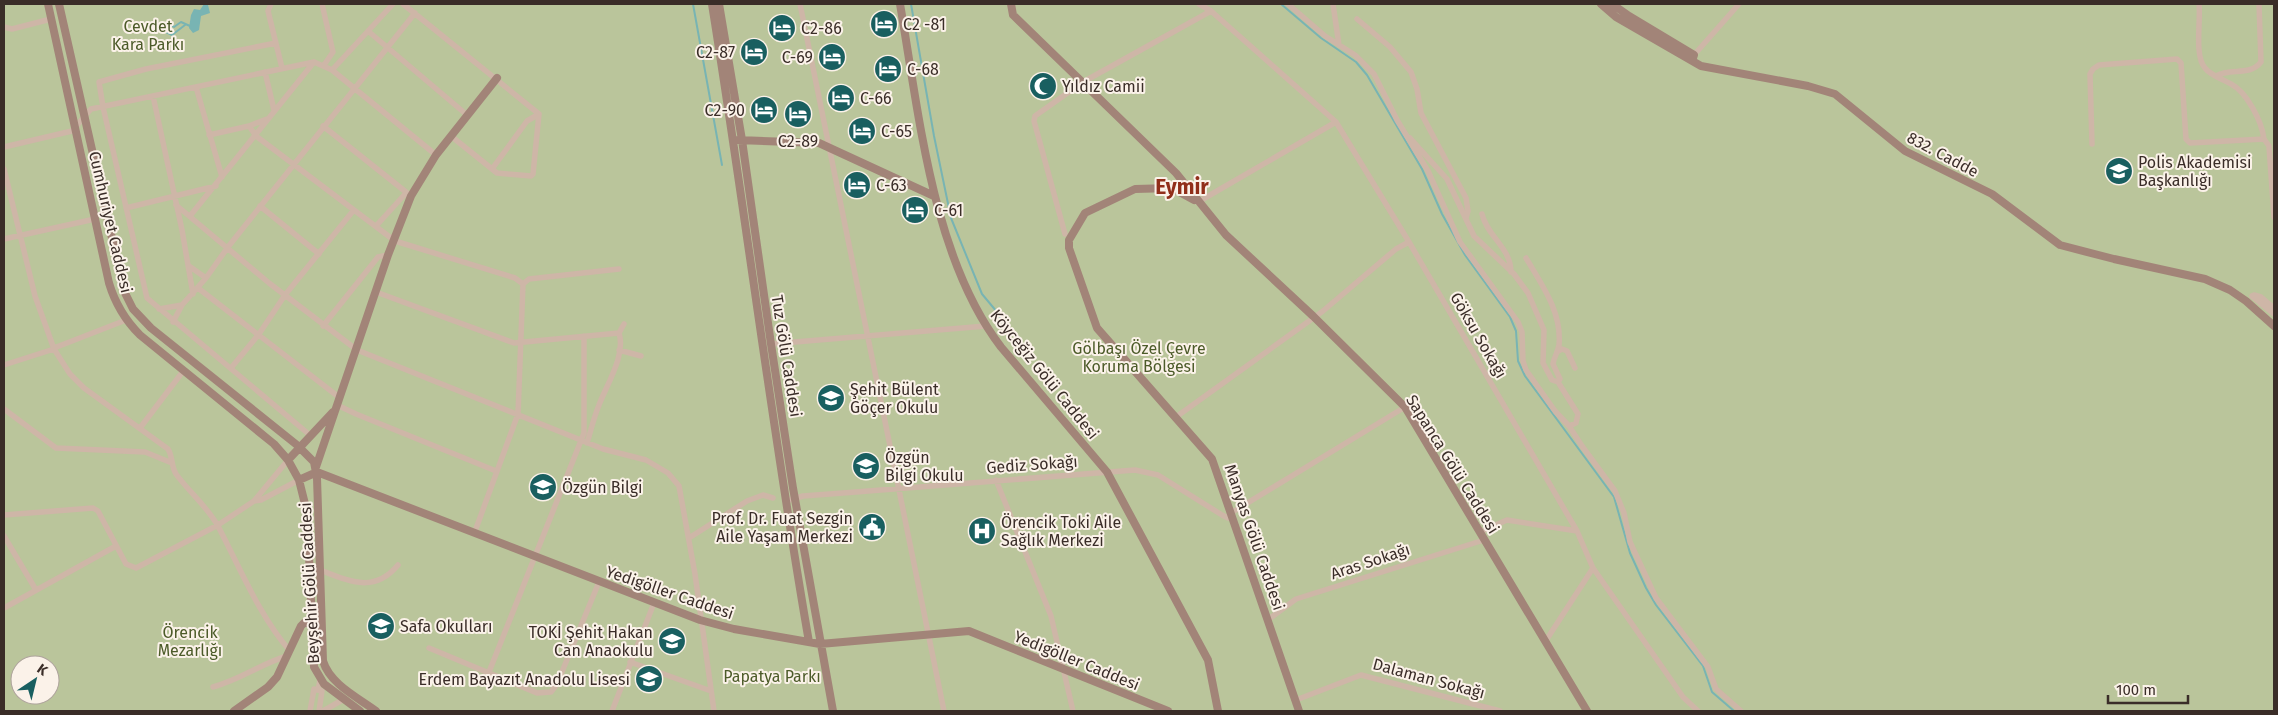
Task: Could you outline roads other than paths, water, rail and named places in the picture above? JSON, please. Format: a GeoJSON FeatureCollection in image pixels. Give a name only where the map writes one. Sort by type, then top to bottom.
{"type":"FeatureCollection","features":[{"type":"Feature","properties":{"kind":"street","name":"Cumhuriyet Caddesi"},"geometry":{"type":"LineString","coordinates":[[48,4],[112,292],[126,320],[140,335],[270,440],[288,460],[299,480],[309,522],[314,667],[320,680]]}},
{"type":"Feature","properties":{"kind":"street","name":"Cumhuriyet Caddesi"},"geometry":{"type":"LineString","coordinates":[[59,4],[124,291],[133,309],[151,328],[300,448]]}},
{"type":"Feature","properties":{"kind":"street"},"geometry":{"type":"LineString","coordinates":[[271,4],[268,11],[282,68]]}},
{"type":"Feature","properties":{"kind":"street"},"geometry":{"type":"LineString","coordinates":[[322,4],[334,52],[324,65]]}},
{"type":"Feature","properties":{"kind":"street"},"geometry":{"type":"LineString","coordinates":[[332,70],[393,4]]}},
{"type":"Feature","properties":{"kind":"street"},"geometry":{"type":"LineString","coordinates":[[403,4],[497,78],[539,114]]}},
{"type":"Feature","properties":{"kind":"street","name":"Tuz Gölü Caddesi"},"geometry":{"type":"LineString","coordinates":[[712,4],[761,345],[809,642]]}},
{"type":"Feature","properties":{"kind":"street","name":"Tuz Gölü Caddesi"},"geometry":{"type":"LineString","coordinates":[[719,4],[742,140],[770,344],[833,711]]}},
{"type":"Feature","properties":{"kind":"street"},"geometry":{"type":"LineString","coordinates":[[800,4],[869,335],[944,711]]}},
{"type":"Feature","properties":{"kind":"street","name":"Köyceğiz Gölü Caddesi"},"geometry":{"type":"LineString","coordinates":[[900,4],[934,196],[950,246],[986,326],[1107,472],[1208,660],[1218,711]]}},
{"type":"Feature","properties":{"kind":"street","name":"Sapanca Gölü Caddesi"},"geometry":{"type":"LineString","coordinates":[[1011,4],[1013,15],[1176,174],[1226,235],[1314,316],[1405,407],[1587,711]]}},
{"type":"Feature","properties":{"kind":"street","name":"Göksu Sokağı"},"geometry":{"type":"LineString","coordinates":[[1199,4],[1211,11],[1336,122],[1409,242],[1577,531],[1593,568],[1683,697],[1698,711]]}},
{"type":"Feature","properties":{"kind":"street"},"geometry":{"type":"LineString","coordinates":[[1288,4],[1325,36],[1355,55],[1374,74],[1404,132],[1428,171],[1460,242],[1518,322],[1522,332],[1522,362],[1526,370],[1555,411],[1569,426],[1620,498],[1630,542],[1656,598],[1708,667],[1716,690],[1741,711]]}},
{"type":"Feature","properties":{"kind":"street"},"geometry":{"type":"LineString","coordinates":[[1296,4],[1298,13]]}},
{"type":"Feature","properties":{"kind":"street"},"geometry":{"type":"LineString","coordinates":[[1333,4],[1339,45]]}},
{"type":"Feature","properties":{"kind":"street","name":"832. Cadde"},"geometry":{"type":"LineString","coordinates":[[1601,4],[1616,17],[1694,56]]}},
{"type":"Feature","properties":{"kind":"street","name":"832. Cadde"},"geometry":{"type":"LineString","coordinates":[[1612,4],[1701,66],[1808,86],[1835,94],[1905,151],[1992,194],[2060,245],[2205,279],[2249,299],[2274,326]]}},
{"type":"Feature","properties":{"kind":"street"},"geometry":{"type":"LineString","coordinates":[[1694,56],[1739,4]]}},
{"type":"Feature","properties":{"kind":"street"},"geometry":{"type":"LineString","coordinates":[[2199,4],[2200,56],[2204,68],[2233,84],[2239,90],[2255,112],[2262,128],[2264,139],[2269,146],[2274,217]]}},
{"type":"Feature","properties":{"kind":"street"},"geometry":{"type":"LineString","coordinates":[[2216,76],[2221,72],[2249,71],[2261,62],[2259,4]]}},
{"type":"Feature","properties":{"kind":"street"},"geometry":{"type":"LineString","coordinates":[[1065,234],[1034,119],[1040,112],[1083,82],[1211,11]]}},
{"type":"Feature","properties":{"kind":"street"},"geometry":{"type":"LineString","coordinates":[[173,322],[182,305],[206,278],[323,126],[415,13]]}},
{"type":"Feature","properties":{"kind":"street"},"geometry":{"type":"LineString","coordinates":[[4,27],[12,29],[51,19]]}},
{"type":"Feature","properties":{"kind":"street"},"geometry":{"type":"LineString","coordinates":[[1357,19],[1390,47],[1411,72],[1418,89],[1421,113],[1466,198],[1468,211],[1466,218]]}},
{"type":"Feature","properties":{"kind":"street"},"geometry":{"type":"LineString","coordinates":[[368,31],[467,116]]}},
{"type":"Feature","properties":{"kind":"street"},"geometry":{"type":"LineString","coordinates":[[276,42],[146,69],[99,82],[102,107],[145,293],[150,302],[311,436]]}},
{"type":"Feature","properties":{"kind":"street"},"geometry":{"type":"LineString","coordinates":[[2092,144],[2090,74],[2092,69],[2099,65],[2174,59],[2181,63],[2185,137],[2187,141],[2190,143],[2264,139]]}},
{"type":"Feature","properties":{"kind":"street"},"geometry":{"type":"LineString","coordinates":[[190,216],[314,62]]}},
{"type":"Feature","properties":{"kind":"street"},"geometry":{"type":"LineString","coordinates":[[4,146],[71,131],[91,109],[314,62],[332,70],[436,155]]}},
{"type":"Feature","properties":{"kind":"street"},"geometry":{"type":"LineString","coordinates":[[265,72],[274,110]]}},
{"type":"Feature","properties":{"kind":"street"},"geometry":{"type":"LineString","coordinates":[[376,226],[408,194],[436,155],[497,78]]}},
{"type":"Feature","properties":{"kind":"street"},"geometry":{"type":"LineString","coordinates":[[196,87],[222,177]]}},
{"type":"Feature","properties":{"kind":"street"},"geometry":{"type":"LineString","coordinates":[[153,96],[189,266],[192,294]]}},
{"type":"Feature","properties":{"kind":"street"},"geometry":{"type":"LineString","coordinates":[[492,169],[527,122],[539,114]]}},
{"type":"Feature","properties":{"kind":"street"},"geometry":{"type":"LineString","coordinates":[[451,136],[492,169],[504,175],[522,177],[533,174],[539,114]]}},
{"type":"Feature","properties":{"kind":"street"},"geometry":{"type":"LineString","coordinates":[[209,135],[248,126],[267,119]]}},
{"type":"Feature","properties":{"kind":"street"},"geometry":{"type":"LineString","coordinates":[[1198,202],[1336,122]]}},
{"type":"Feature","properties":{"kind":"street"},"geometry":{"type":"LineString","coordinates":[[248,126],[256,136],[395,241],[514,278],[523,284]]}},
{"type":"Feature","properties":{"kind":"street"},"geometry":{"type":"LineString","coordinates":[[323,126],[408,194]]}},
{"type":"Feature","properties":{"kind":"street"},"geometry":{"type":"LineString","coordinates":[[1404,132],[1436,164],[1447,179],[1474,236],[1511,272],[1528,293],[1541,318],[1544,330],[1543,363],[1552,380],[1558,382],[1578,414],[1576,423],[1569,426]]}},
{"type":"Feature","properties":{"kind":"street"},"geometry":{"type":"LineString","coordinates":[[733,140],[811,142],[830,147],[934,196]]}},
{"type":"Feature","properties":{"kind":"street"},"geometry":{"type":"LineString","coordinates":[[4,169],[35,296],[54,349],[70,374],[84,388],[168,449],[172,456],[172,463],[176,474],[218,525],[288,654]]}},
{"type":"Feature","properties":{"kind":"street"},"geometry":{"type":"LineString","coordinates":[[1172,188],[1177,180],[1176,174]]}},
{"type":"Feature","properties":{"kind":"street"},"geometry":{"type":"LineString","coordinates":[[126,208],[216,186]]}},
{"type":"Feature","properties":{"kind":"street","name":"Manyas Gölü Caddesi"},"geometry":{"type":"LineString","coordinates":[[1198,202],[1172,188],[1135,189],[1088,210],[1069,240],[1068,245],[1097,328],[1212,459],[1269,619],[1299,711]]}},
{"type":"Feature","properties":{"kind":"street"},"geometry":{"type":"LineString","coordinates":[[254,501],[261,500],[316,469],[388,255],[395,241],[408,194]]}},
{"type":"Feature","properties":{"kind":"street"},"geometry":{"type":"LineString","coordinates":[[176,205],[323,326],[357,350],[584,442],[618,454],[646,460],[663,469],[675,479],[679,486],[689,538],[714,711]]}},
{"type":"Feature","properties":{"kind":"street"},"geometry":{"type":"LineString","coordinates":[[260,206],[319,254]]}},
{"type":"Feature","properties":{"kind":"street"},"geometry":{"type":"LineString","coordinates":[[231,368],[259,334],[285,295],[354,211]]}},
{"type":"Feature","properties":{"kind":"street"},"geometry":{"type":"LineString","coordinates":[[1482,214],[1490,233],[1504,250],[1511,272]]}},
{"type":"Feature","properties":{"kind":"street"},"geometry":{"type":"LineString","coordinates":[[4,239],[95,219]]}},
{"type":"Feature","properties":{"kind":"street"},"geometry":{"type":"LineString","coordinates":[[1176,417],[1323,311],[1396,248],[1409,242]]}},
{"type":"Feature","properties":{"kind":"street"},"geometry":{"type":"LineString","coordinates":[[323,326],[374,262],[381,256],[388,255]]}},
{"type":"Feature","properties":{"kind":"street"},"geometry":{"type":"LineString","coordinates":[[1526,258],[1546,290],[1554,310],[1559,337],[1553,364],[1560,379],[1558,382]]}},
{"type":"Feature","properties":{"kind":"street"},"geometry":{"type":"LineString","coordinates":[[189,266],[206,278]]}},
{"type":"Feature","properties":{"kind":"street"},"geometry":{"type":"LineString","coordinates":[[474,534],[518,414],[523,284],[529,279],[619,269]]}},
{"type":"Feature","properties":{"kind":"street"},"geometry":{"type":"LineString","coordinates":[[198,288],[259,334],[337,405],[496,471]]}},
{"type":"Feature","properties":{"kind":"street"},"geometry":{"type":"LineString","coordinates":[[376,292],[514,343],[619,333]]}},
{"type":"Feature","properties":{"kind":"street"},"geometry":{"type":"LineString","coordinates":[[2249,299],[2261,297],[2274,308]]}},
{"type":"Feature","properties":{"kind":"street"},"geometry":{"type":"LineString","coordinates":[[2249,299],[2274,314]]}},
{"type":"Feature","properties":{"kind":"street"},"geometry":{"type":"LineString","coordinates":[[159,309],[182,305]]}},
{"type":"Feature","properties":{"kind":"street"},"geometry":{"type":"LineString","coordinates":[[4,365],[54,349],[126,320]]}},
{"type":"Feature","properties":{"kind":"street"},"geometry":{"type":"LineString","coordinates":[[489,672],[584,442],[619,350],[619,333],[624,324]]}},
{"type":"Feature","properties":{"kind":"street"},"geometry":{"type":"LineString","coordinates":[[770,344],[986,326]]}},
{"type":"Feature","properties":{"kind":"street"},"geometry":{"type":"LineString","coordinates":[[584,336],[584,442]]}},
{"type":"Feature","properties":{"kind":"street"},"geometry":{"type":"LineString","coordinates":[[1556,352],[1562,349],[1567,351],[1575,368]]}},
{"type":"Feature","properties":{"kind":"street"},"geometry":{"type":"LineString","coordinates":[[619,350],[641,356]]}},
{"type":"Feature","properties":{"kind":"street"},"geometry":{"type":"LineString","coordinates":[[140,428],[184,370]]}},
{"type":"Feature","properties":{"kind":"street"},"geometry":{"type":"LineString","coordinates":[[4,516],[93,508],[98,511],[126,564],[136,568],[218,525],[254,501],[337,405]]}},
{"type":"Feature","properties":{"kind":"street"},"geometry":{"type":"LineString","coordinates":[[1231,516],[1405,407]]}},
{"type":"Feature","properties":{"kind":"street"},"geometry":{"type":"LineString","coordinates":[[4,410],[56,448],[145,452],[172,463]]}},
{"type":"Feature","properties":{"kind":"street"},"geometry":{"type":"LineString","coordinates":[[300,448],[311,458],[316,469]]}},
{"type":"Feature","properties":{"kind":"street","name":"Yedigöller Caddesi"},"geometry":{"type":"LineString","coordinates":[[316,469],[474,534],[700,620],[734,629],[820,644],[968,631],[1168,711]]}},
{"type":"Feature","properties":{"kind":"street","name":"Beyşehir Gölü Caddesi"},"geometry":{"type":"LineString","coordinates":[[316,469],[323,661],[328,673],[376,711]]}},
{"type":"Feature","properties":{"kind":"street","name":"Gediz Sokağı"},"geometry":{"type":"LineString","coordinates":[[786,501],[795,498],[899,488],[1135,470],[1158,475],[1231,516]]}},
{"type":"Feature","properties":{"kind":"street"},"geometry":{"type":"LineString","coordinates":[[996,480],[1051,616],[1072,711]]}},
{"type":"Feature","properties":{"kind":"street"},"geometry":{"type":"LineString","coordinates":[[689,538],[747,501],[763,495],[773,498]]}},
{"type":"Feature","properties":{"kind":"street"},"geometry":{"type":"LineString","coordinates":[[1480,532],[1508,520],[1577,531]]}},
{"type":"Feature","properties":{"kind":"street"},"geometry":{"type":"LineString","coordinates":[[4,536],[36,590]]}},
{"type":"Feature","properties":{"kind":"street","name":"Aras Sokağı"},"geometry":{"type":"LineString","coordinates":[[1269,619],[1296,599],[1484,540]]}},
{"type":"Feature","properties":{"kind":"street"},"geometry":{"type":"LineString","coordinates":[[4,608],[116,546]]}},
{"type":"Feature","properties":{"kind":"street"},"geometry":{"type":"LineString","coordinates":[[320,570],[362,584],[377,580],[398,565]]}},
{"type":"Feature","properties":{"kind":"street"},"geometry":{"type":"LineString","coordinates":[[1545,642],[1593,568]]}},
{"type":"Feature","properties":{"kind":"street"},"geometry":{"type":"LineString","coordinates":[[429,648],[537,693],[551,692],[557,684],[599,582]]}},
{"type":"Feature","properties":{"kind":"street"},"geometry":{"type":"LineString","coordinates":[[612,711],[654,603]]}},
{"type":"Feature","properties":{"kind":"street"},"geometry":{"type":"LineString","coordinates":[[312,611],[321,610]]}},
{"type":"Feature","properties":{"kind":"street"},"geometry":{"type":"LineString","coordinates":[[234,711],[273,682],[301,626],[304,623],[312,622]]}},
{"type":"Feature","properties":{"kind":"street"},"geometry":{"type":"LineString","coordinates":[[312,634],[322,634]]}},
{"type":"Feature","properties":{"kind":"street"},"geometry":{"type":"LineString","coordinates":[[213,687],[232,682],[288,654]]}},
{"type":"Feature","properties":{"kind":"street"},"geometry":{"type":"LineString","coordinates":[[630,662],[711,691]]}},
{"type":"Feature","properties":{"kind":"street"},"geometry":{"type":"LineString","coordinates":[[318,690],[320,680],[328,673]]}},
{"type":"Feature","properties":{"kind":"street","name":"Dalaman Sokağı"},"geometry":{"type":"LineString","coordinates":[[1296,700],[1361,675],[1500,711]]}},
{"type":"Feature","properties":{"kind":"street"},"geometry":{"type":"LineString","coordinates":[[320,680],[360,711]]}},
{"type":"Feature","properties":{"kind":"street"},"geometry":{"type":"LineString","coordinates":[[310,711],[314,689],[318,690]]}},
{"type":"Feature","properties":{"kind":"street"},"geometry":{"type":"LineString","coordinates":[[318,690],[322,692],[319,711]]}},
{"type":"Feature","properties":{"kind":"street"},"geometry":{"type":"LineString","coordinates":[[323,711],[344,699]]}},
{"type":"Feature","properties":{"kind":"water"},"geometry":{"type":"Polygon","coordinates":[[[204,4],[208,5],[210,13],[201,16],[199,30],[193,33],[189,28],[191,15],[194,9],[200,10],[204,4]]]}},
{"type":"Feature","properties":{"kind":"waterway"},"geometry":{"type":"LineString","coordinates":[[693,4],[722,165]]}},
{"type":"Feature","properties":{"kind":"waterway"},"geometry":{"type":"LineString","coordinates":[[911,4],[934,136],[951,218],[982,294],[997,312],[1010,338]]}},
{"type":"Feature","properties":{"kind":"waterway"},"geometry":{"type":"LineString","coordinates":[[1281,4],[1321,38],[1356,62],[1367,75],[1422,169],[1442,214],[1465,255],[1510,317],[1516,331],[1518,361],[1525,376],[1614,497],[1630,553],[1646,588],[1656,605],[1703,666],[1712,692],[1734,711]]}},
{"type":"Feature","properties":{"kind":"waterway"},"geometry":{"type":"LineString","coordinates":[[168,23],[174,27],[181,22],[190,26]]}},
{"type":"Feature","properties":{"kind":"waterway"},"geometry":{"type":"LineString","coordinates":[[164,31],[172,35],[185,25]]}},
{"type":"Feature","properties":{"kind":"place","name":"C2 -81"},"geometry":{"type":"Point","coordinates":[884,24]}},
{"type":"Feature","properties":{"kind":"place","name":"C2-86"},"geometry":{"type":"Point","coordinates":[782,28]}},
{"type":"Feature","properties":{"kind":"place","name":"C2-87"},"geometry":{"type":"Point","coordinates":[754,52]}},
{"type":"Feature","properties":{"kind":"place","name":"C-69"},"geometry":{"type":"Point","coordinates":[832,57]}},
{"type":"Feature","properties":{"kind":"place","name":"C-68"},"geometry":{"type":"Point","coordinates":[888,69]}},
{"type":"Feature","properties":{"kind":"place","name":"Yıldız Camii"},"geometry":{"type":"Point","coordinates":[1043,86]}},
{"type":"Feature","properties":{"kind":"place","name":"C-66"},"geometry":{"type":"Point","coordinates":[841,98]}},
{"type":"Feature","properties":{"kind":"place","name":"C2-90"},"geometry":{"type":"Point","coordinates":[764,110]}},
{"type":"Feature","properties":{"kind":"place","name":"C2-89"},"geometry":{"type":"Point","coordinates":[798,114]}},
{"type":"Feature","properties":{"kind":"place","name":"C-65"},"geometry":{"type":"Point","coordinates":[862,131]}},
{"type":"Feature","properties":{"kind":"place","name":"Polis Akademisi Başkanlığı"},"geometry":{"type":"Point","coordinates":[2119,171]}},
{"type":"Feature","properties":{"kind":"place","name":"C-63"},"geometry":{"type":"Point","coordinates":[857,185]}},
{"type":"Feature","properties":{"kind":"place","name":"C-61"},"geometry":{"type":"Point","coordinates":[915,210]}},
{"type":"Feature","properties":{"kind":"place","name":"Şehit Bülent Göçer Okulu"},"geometry":{"type":"Point","coordinates":[831,398]}},
{"type":"Feature","properties":{"kind":"place","name":"Özgün Bilgi Okulu"},"geometry":{"type":"Point","coordinates":[866,466]}},
{"type":"Feature","properties":{"kind":"place","name":"Özgün Bilgi"},"geometry":{"type":"Point","coordinates":[543,487]}},
{"type":"Feature","properties":{"kind":"place","name":"Prof. Dr. Fuat Sezgin Aile Yaşam Merkezi"},"geometry":{"type":"Point","coordinates":[872,527]}},
{"type":"Feature","properties":{"kind":"place","name":"Örencik Toki Aile Sağlık Merkezi"},"geometry":{"type":"Point","coordinates":[982,531]}},
{"type":"Feature","properties":{"kind":"place","name":"Safa Okulları"},"geometry":{"type":"Point","coordinates":[381,626]}},
{"type":"Feature","properties":{"kind":"place","name":"TOKİ Şehit Hakan Can Anaokulu"},"geometry":{"type":"Point","coordinates":[672,641]}},
{"type":"Feature","properties":{"kind":"place","name":"Erdem Bayazıt Anadolu Lisesi"},"geometry":{"type":"Point","coordinates":[649,679]}},
{"type":"Feature","properties":{"kind":"district","name":"Eymir"},"geometry":{"type":"Point","coordinates":[1182,187]}},
{"type":"Feature","properties":{"kind":"park label","name":"Cevdet Kara Parkı"},"geometry":{"type":"Point","coordinates":[148,35]}},
{"type":"Feature","properties":{"kind":"park label","name":"Gölbaşı Özel Çevre Koruma Bölgesi"},"geometry":{"type":"Point","coordinates":[1139,357]}},
{"type":"Feature","properties":{"kind":"park label","name":"Örencik Mezarlığı"},"geometry":{"type":"Point","coordinates":[190,641]}},
{"type":"Feature","properties":{"kind":"park label","name":"Papatya Parkı"},"geometry":{"type":"Point","coordinates":[772,676]}}]}
